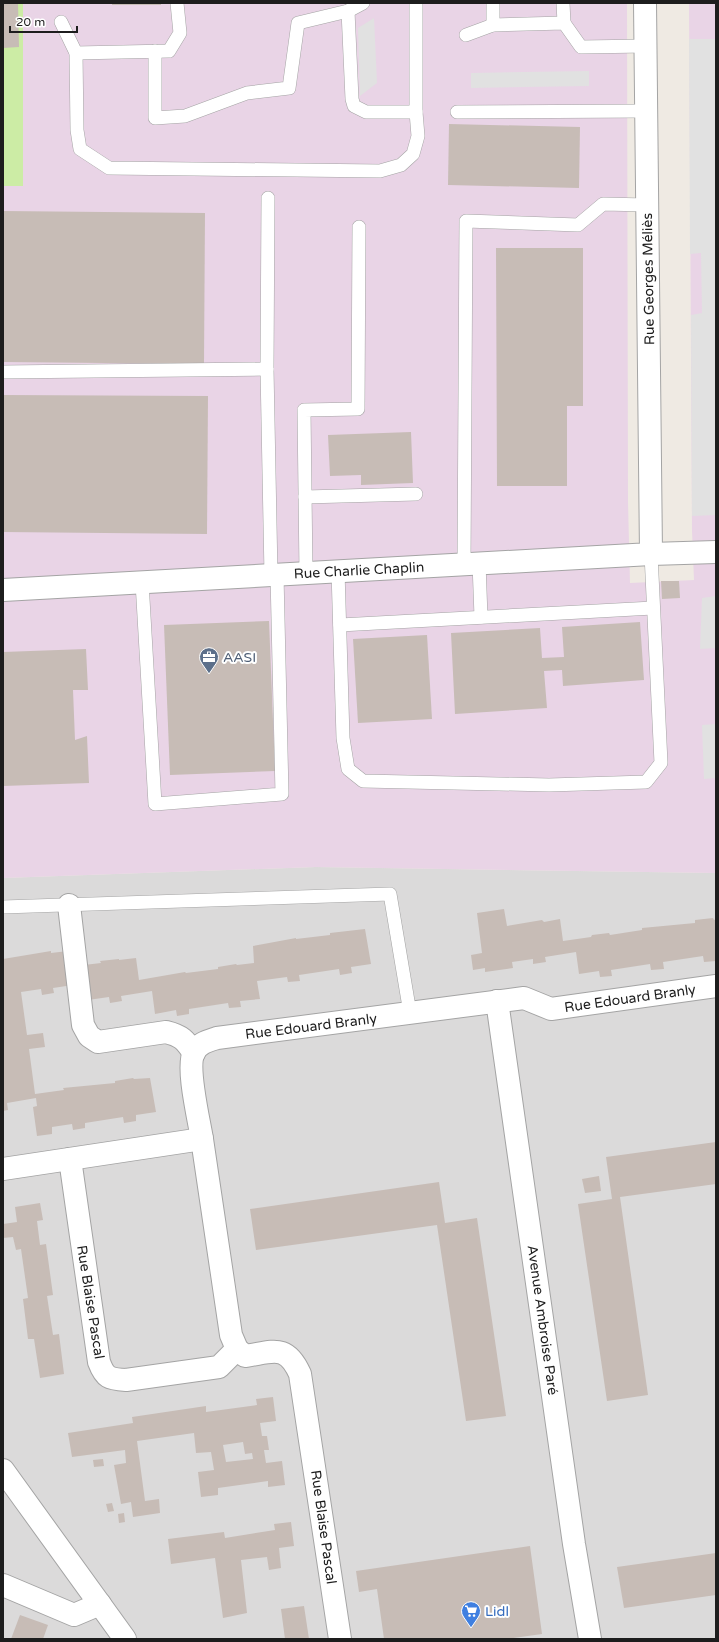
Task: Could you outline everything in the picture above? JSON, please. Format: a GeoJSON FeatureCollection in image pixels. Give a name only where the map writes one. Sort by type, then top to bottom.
{"type":"FeatureCollection","features":[{"type":"Feature","properties":{"kind":"street","name":"Rue Georges Méliès"},"geometry":{"type":"LineString","coordinates":[[645,3],[650,554]]}},
{"type":"Feature","properties":{"kind":"street","name":"Rue Charlie Chaplin"},"geometry":{"type":"LineString","coordinates":[[3,590],[650,554],[716,552]]}},
{"type":"Feature","properties":{"kind":"street"},"geometry":{"type":"LineString","coordinates":[[69,905],[83,1025],[89,1036],[98,1042],[166,1032],[176,1034],[183,1038],[194,1052],[191,1066],[231,1335],[237,1349]]}},
{"type":"Feature","properties":{"kind":"street","name":"Rue Edouard Branly"},"geometry":{"type":"LineString","coordinates":[[194,1052],[202,1043],[217,1038],[497,1001],[524,998],[552,1009],[716,986]]}},
{"type":"Feature","properties":{"kind":"street","name":"Avenue Ambroise Paré"},"geometry":{"type":"LineString","coordinates":[[497,1001],[573,1536],[590,1639]]}},
{"type":"Feature","properties":{"kind":"street"},"geometry":{"type":"LineString","coordinates":[[3,1169],[202,1139]]}},
{"type":"Feature","properties":{"kind":"street","name":"Rue Blaise Pascal"},"geometry":{"type":"LineString","coordinates":[[70,1159],[99,1362],[103,1374],[112,1379],[126,1380],[219,1367],[237,1349],[245,1356],[276,1352],[287,1354],[295,1362],[300,1374],[340,1639]]}},
{"type":"Feature","properties":{"kind":"street"},"geometry":{"type":"LineString","coordinates":[[3,1470],[125,1639]]}},
{"type":"Feature","properties":{"kind":"street"},"geometry":{"type":"LineString","coordinates":[[3,1585],[74,1615],[100,1604]]}},
{"type":"Feature","properties":{"kind":"lane"},"geometry":{"type":"LineString","coordinates":[[61,22],[76,53],[77,130],[80,149],[109,168],[380,171],[401,165],[413,154],[418,136],[416,112],[416,3]]}},
{"type":"Feature","properties":{"kind":"lane"},"geometry":{"type":"LineString","coordinates":[[493,3],[494,25]]}},
{"type":"Feature","properties":{"kind":"lane"},"geometry":{"type":"LineString","coordinates":[[563,3],[564,23],[581,47],[646,46]]}},
{"type":"Feature","properties":{"kind":"lane"},"geometry":{"type":"LineString","coordinates":[[76,53],[169,51],[180,32],[177,4]]}},
{"type":"Feature","properties":{"kind":"lane"},"geometry":{"type":"LineString","coordinates":[[155,51],[155,118],[185,116],[247,93],[289,88],[298,23],[355,6],[352,99],[354,106],[366,112],[416,112]]}},
{"type":"Feature","properties":{"kind":"lane"},"geometry":{"type":"LineString","coordinates":[[466,35],[494,25],[564,23]]}},
{"type":"Feature","properties":{"kind":"lane"},"geometry":{"type":"LineString","coordinates":[[457,112],[647,111]]}},
{"type":"Feature","properties":{"kind":"lane"},"geometry":{"type":"LineString","coordinates":[[142,582],[155,804],[282,794],[268,368],[268,198]]}},
{"type":"Feature","properties":{"kind":"lane"},"geometry":{"type":"LineString","coordinates":[[481,617],[472,564],[466,221],[578,225],[603,204],[647,205]]}},
{"type":"Feature","properties":{"kind":"lane"},"geometry":{"type":"LineString","coordinates":[[306,573],[304,410],[358,409],[359,227]]}},
{"type":"Feature","properties":{"kind":"lane"},"geometry":{"type":"LineString","coordinates":[[3,372],[268,368]]}},
{"type":"Feature","properties":{"kind":"lane"},"geometry":{"type":"LineString","coordinates":[[305,497],[416,494]]}},
{"type":"Feature","properties":{"kind":"lane"},"geometry":{"type":"LineString","coordinates":[[338,571],[343,738],[348,769],[363,781],[549,785],[646,782],[661,763],[650,554]]}},
{"type":"Feature","properties":{"kind":"lane"},"geometry":{"type":"LineString","coordinates":[[340,625],[653,608]]}},
{"type":"Feature","properties":{"kind":"lane"},"geometry":{"type":"LineString","coordinates":[[3,907],[390,894],[410,1013]]}},
{"type":"Feature","properties":{"kind":"shaded area"},"geometry":{"type":"Polygon","coordinates":[[[3,3],[627,3],[628,502],[630,583],[694,580],[692,531],[689,3],[716,3],[716,873],[316,867],[3,878],[3,3]]]}},
{"type":"Feature","properties":{"kind":"shaded area"},"geometry":{"type":"Polygon","coordinates":[[[374,18],[377,83],[360,96],[358,28],[374,18]]]}},
{"type":"Feature","properties":{"kind":"shaded area"},"geometry":{"type":"Polygon","coordinates":[[[689,39],[716,39],[716,515],[692,516],[691,315],[702,313],[701,253],[690,254],[689,39]]]}},
{"type":"Feature","properties":{"kind":"shaded area"},"geometry":{"type":"Polygon","coordinates":[[[589,71],[589,86],[471,88],[471,73],[589,71]]]}},
{"type":"Feature","properties":{"kind":"shaded area"},"geometry":{"type":"Polygon","coordinates":[[[716,596],[716,648],[700,649],[702,598],[716,596]]]}},
{"type":"Feature","properties":{"kind":"shaded area"},"geometry":{"type":"Polygon","coordinates":[[[716,724],[716,778],[704,779],[702,725],[716,724]]]}},
{"type":"Feature","properties":{"kind":"shaded area"},"geometry":{"type":"Polygon","coordinates":[[[316,867],[716,873],[716,1639],[3,1639],[3,878],[316,867]]]}},
{"type":"Feature","properties":{"kind":"green space"},"geometry":{"type":"Polygon","coordinates":[[[3,3],[23,3],[23,186],[3,186],[3,3]]]}},
{"type":"Feature","properties":{"kind":"building"},"geometry":{"type":"Polygon","coordinates":[[[3,3],[18,3],[19,47],[3,48],[3,3]]]}},
{"type":"Feature","properties":{"kind":"building"},"geometry":{"type":"Polygon","coordinates":[[[112,3],[161,3],[161,5],[112,5],[112,3]]]}},
{"type":"Feature","properties":{"kind":"building"},"geometry":{"type":"Polygon","coordinates":[[[449,124],[580,127],[579,188],[448,185],[449,124]]]}},
{"type":"Feature","properties":{"kind":"building"},"geometry":{"type":"Polygon","coordinates":[[[3,211],[205,213],[204,364],[3,362],[3,211]]]}},
{"type":"Feature","properties":{"kind":"building"},"geometry":{"type":"Polygon","coordinates":[[[496,248],[583,248],[583,406],[567,406],[567,486],[497,486],[496,248]]]}},
{"type":"Feature","properties":{"kind":"building"},"geometry":{"type":"Polygon","coordinates":[[[3,395],[208,396],[207,534],[3,532],[3,395]]]}},
{"type":"Feature","properties":{"kind":"building"},"geometry":{"type":"Polygon","coordinates":[[[411,432],[413,483],[361,485],[361,475],[330,476],[328,435],[411,432]]]}},
{"type":"Feature","properties":{"kind":"building"},"geometry":{"type":"Polygon","coordinates":[[[661,581],[679,581],[680,598],[662,599],[661,581]]]}},
{"type":"Feature","properties":{"kind":"building"},"geometry":{"type":"Polygon","coordinates":[[[269,621],[275,771],[170,775],[164,625],[269,621]]]}},
{"type":"Feature","properties":{"kind":"building"},"geometry":{"type":"Polygon","coordinates":[[[640,622],[644,680],[563,686],[562,670],[544,671],[547,708],[455,714],[451,633],[540,628],[542,658],[564,657],[562,627],[640,622]]]}},
{"type":"Feature","properties":{"kind":"building"},"geometry":{"type":"Polygon","coordinates":[[[427,635],[432,719],[358,723],[353,639],[427,635]]]}},
{"type":"Feature","properties":{"kind":"building"},"geometry":{"type":"Polygon","coordinates":[[[86,649],[88,690],[73,690],[75,740],[87,736],[89,783],[3,786],[3,652],[86,649]]]}},
{"type":"Feature","properties":{"kind":"building"},"geometry":{"type":"Polygon","coordinates":[[[504,909],[507,926],[542,920],[544,922],[560,919],[563,941],[591,937],[592,935],[609,933],[610,935],[642,930],[642,928],[695,923],[695,920],[713,918],[714,920],[716,919],[716,961],[704,962],[703,956],[663,962],[664,969],[651,970],[650,964],[611,970],[612,976],[600,977],[599,971],[579,974],[576,952],[545,957],[546,962],[533,964],[533,959],[512,962],[513,968],[485,972],[485,968],[473,970],[471,955],[482,953],[477,913],[504,909]]]}},
{"type":"Feature","properties":{"kind":"building"},"geometry":{"type":"Polygon","coordinates":[[[365,929],[371,964],[351,967],[352,973],[340,975],[339,969],[299,975],[300,981],[288,982],[287,977],[257,981],[260,999],[240,1001],[241,1007],[229,1008],[228,1003],[189,1009],[189,1014],[177,1016],[176,1010],[155,1014],[152,991],[121,996],[122,1001],[110,1003],[109,997],[88,1000],[84,965],[101,963],[100,961],[136,958],[139,980],[185,972],[218,969],[218,967],[236,964],[254,963],[253,946],[296,938],[330,935],[330,933],[365,929]]]}},
{"type":"Feature","properties":{"kind":"building"},"geometry":{"type":"Polygon","coordinates":[[[51,951],[51,953],[68,951],[73,985],[53,988],[54,993],[42,995],[41,989],[21,992],[27,1035],[43,1033],[45,1047],[29,1049],[35,1094],[64,1090],[63,1088],[115,1083],[115,1081],[133,1078],[150,1078],[156,1112],[136,1115],[136,1121],[124,1123],[123,1117],[85,1123],[85,1128],[73,1130],[72,1124],[52,1127],[52,1134],[37,1136],[33,1107],[37,1106],[36,1098],[7,1103],[8,1110],[3,1111],[3,959],[51,951]]]}},
{"type":"Feature","properties":{"kind":"building"},"geometry":{"type":"Polygon","coordinates":[[[716,1142],[716,1184],[620,1197],[648,1395],[607,1401],[578,1204],[612,1199],[606,1157],[716,1142]]]}},
{"type":"Feature","properties":{"kind":"building"},"geometry":{"type":"Polygon","coordinates":[[[599,1176],[601,1191],[585,1193],[582,1179],[599,1176]]]}},
{"type":"Feature","properties":{"kind":"building"},"geometry":{"type":"Polygon","coordinates":[[[439,1182],[445,1223],[477,1218],[506,1416],[466,1421],[437,1225],[256,1250],[250,1209],[439,1182]]]}},
{"type":"Feature","properties":{"kind":"building"},"geometry":{"type":"Polygon","coordinates":[[[40,1203],[43,1220],[37,1221],[40,1245],[46,1244],[53,1295],[47,1296],[53,1335],[59,1334],[64,1374],[40,1378],[34,1339],[28,1339],[23,1299],[28,1298],[21,1249],[16,1250],[13,1237],[3,1238],[3,1224],[17,1222],[15,1207],[40,1203]]]}},
{"type":"Feature","properties":{"kind":"building"},"geometry":{"type":"Polygon","coordinates":[[[273,1397],[276,1421],[260,1423],[262,1436],[267,1436],[269,1450],[264,1450],[266,1463],[282,1461],[285,1485],[268,1487],[268,1481],[218,1488],[218,1495],[201,1497],[198,1472],[214,1470],[211,1452],[196,1453],[194,1433],[137,1441],[145,1501],[159,1499],[160,1513],[133,1517],[131,1502],[121,1504],[114,1465],[126,1463],[125,1450],[72,1457],[68,1433],[133,1423],[132,1417],[206,1406],[206,1412],[257,1405],[256,1399],[273,1397]],[[243,1442],[223,1445],[226,1462],[253,1459],[252,1453],[245,1454],[243,1442]]]}},
{"type":"Feature","properties":{"kind":"building"},"geometry":{"type":"Polygon","coordinates":[[[103,1459],[104,1466],[94,1467],[93,1460],[103,1459]]]}},
{"type":"Feature","properties":{"kind":"building"},"geometry":{"type":"Polygon","coordinates":[[[112,1503],[114,1511],[108,1512],[106,1504],[112,1503]]]}},
{"type":"Feature","properties":{"kind":"building"},"geometry":{"type":"Polygon","coordinates":[[[124,1513],[125,1522],[119,1523],[118,1514],[124,1513]]]}},
{"type":"Feature","properties":{"kind":"building"},"geometry":{"type":"Polygon","coordinates":[[[291,1522],[294,1546],[279,1548],[281,1568],[269,1570],[267,1557],[241,1560],[247,1613],[223,1618],[215,1558],[171,1564],[168,1539],[224,1532],[225,1538],[275,1530],[274,1524],[291,1522]]]}},
{"type":"Feature","properties":{"kind":"building"},"geometry":{"type":"Polygon","coordinates":[[[530,1546],[542,1634],[507,1639],[384,1639],[377,1589],[359,1592],[356,1571],[530,1546]]]}},
{"type":"Feature","properties":{"kind":"building"},"geometry":{"type":"Polygon","coordinates":[[[716,1553],[716,1595],[624,1608],[617,1567],[716,1553]]]}},
{"type":"Feature","properties":{"kind":"building"},"geometry":{"type":"Polygon","coordinates":[[[304,1606],[309,1639],[285,1639],[281,1609],[304,1606]]]}},
{"type":"Feature","properties":{"kind":"building"},"geometry":{"type":"Polygon","coordinates":[[[20,1615],[48,1625],[43,1639],[11,1639],[20,1615]]]}},
{"type":"Feature","properties":{"kind":"place","name":"AASI"},"geometry":{"type":"Point","coordinates":[209,674]}},
{"type":"Feature","properties":{"kind":"place","name":"Lidl"},"geometry":{"type":"Point","coordinates":[471,1628]}}]}
